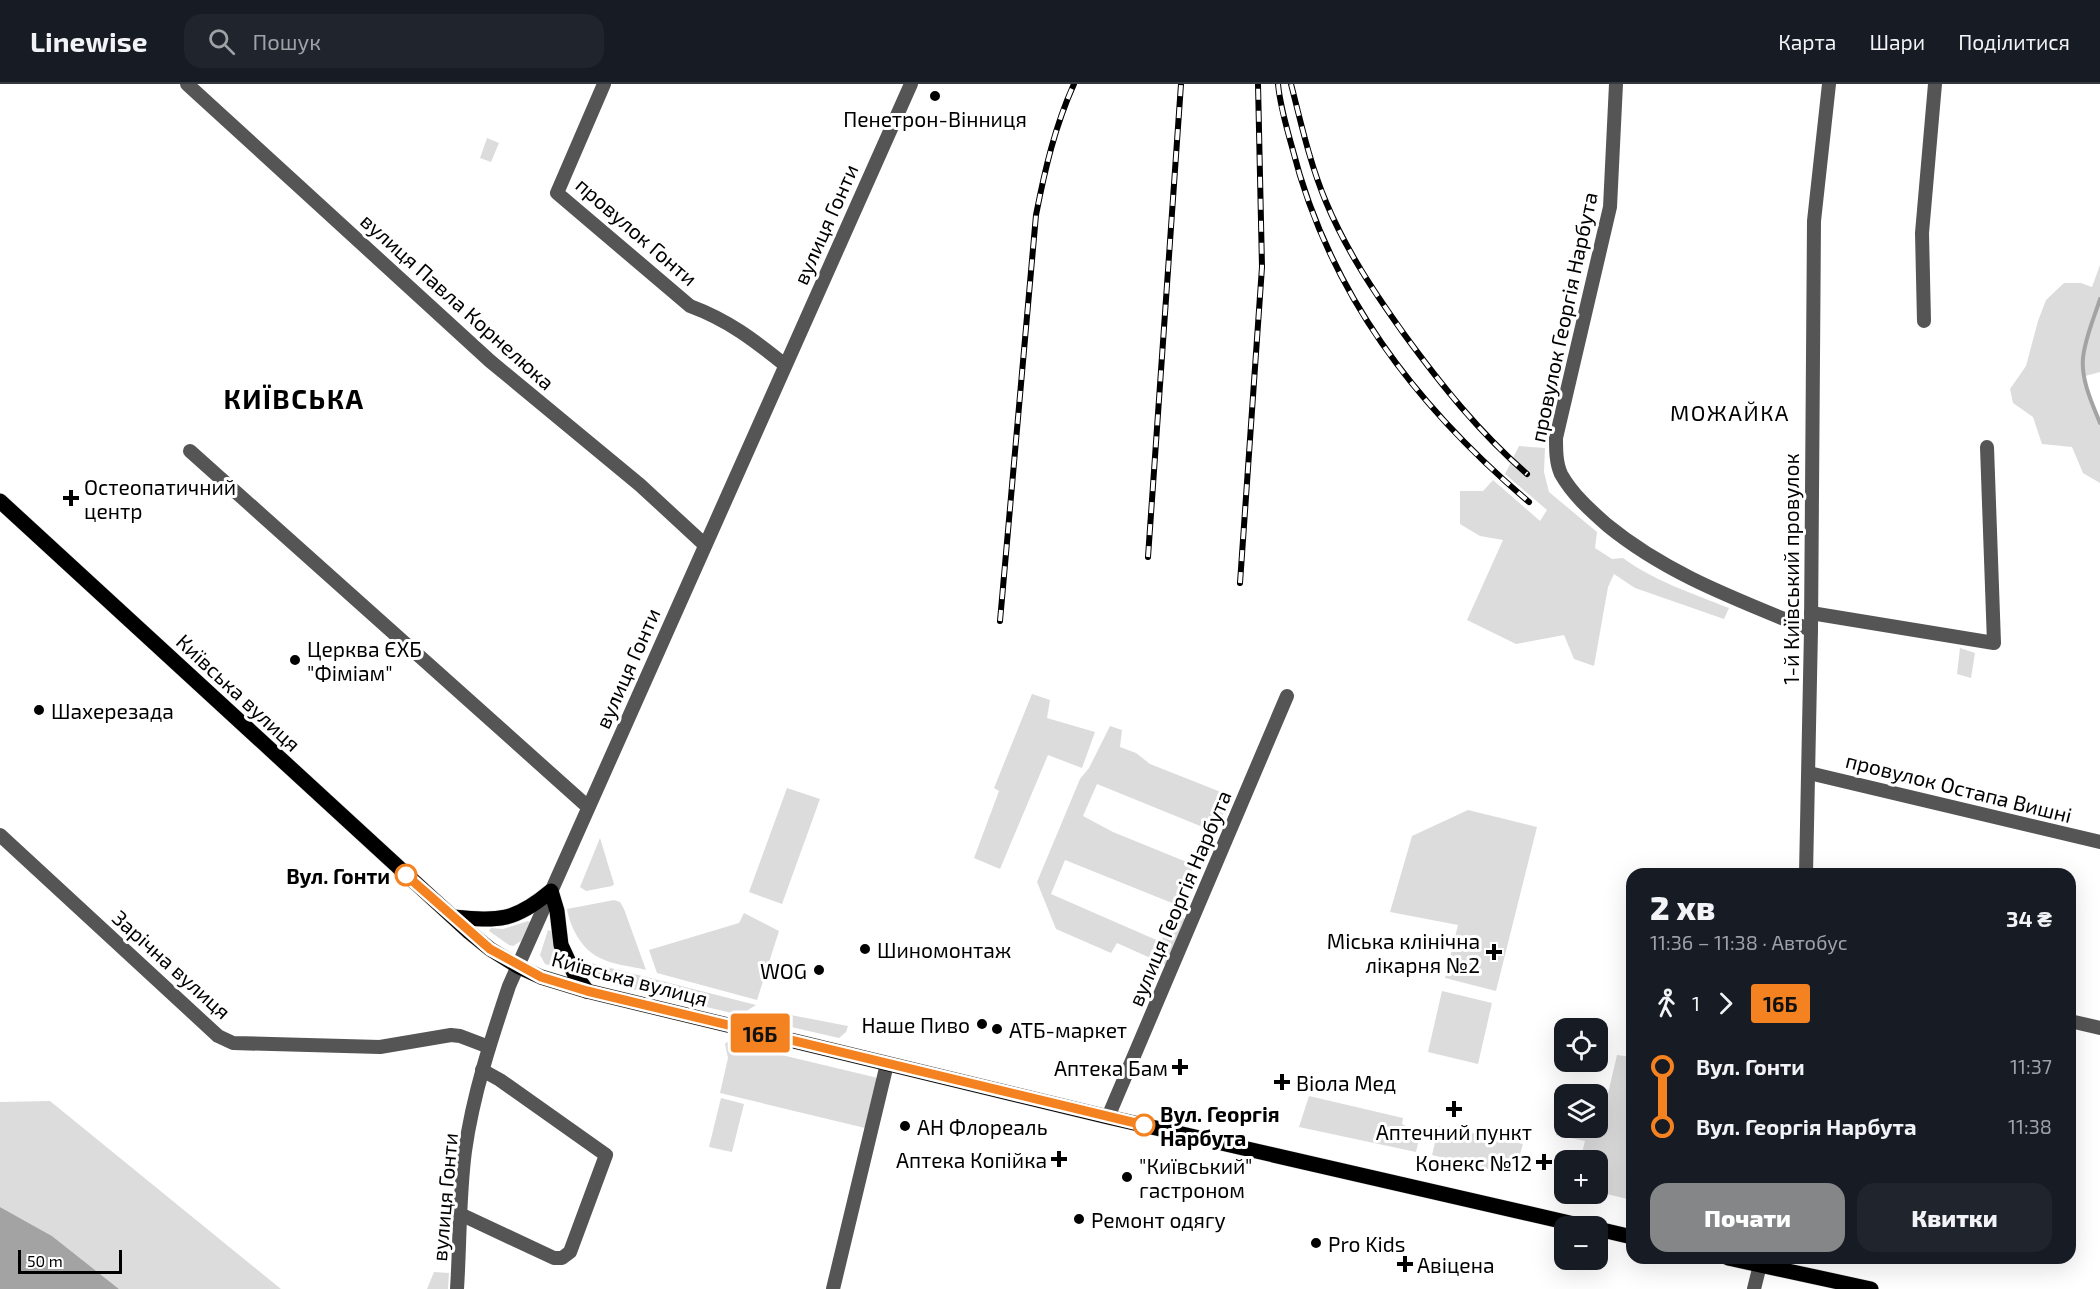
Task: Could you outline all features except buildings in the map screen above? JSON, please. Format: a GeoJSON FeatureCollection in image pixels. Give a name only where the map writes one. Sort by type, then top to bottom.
{"type":"FeatureCollection","features":[{"type":"Feature","properties":{"kind":"main road","name":"Київська вулиця"},"geometry":{"type":"LineString","coordinates":[[0,501],[453,917],[490,949],[519,967],[541,977],[587,991],[1108,1117],[1554,1219]]}},
{"type":"Feature","properties":{"kind":"main road"},"geometry":{"type":"LineString","coordinates":[[453,917],[498,919],[513,917],[551,891],[557,911],[561,945],[574,973],[587,991]]}},
{"type":"Feature","properties":{"kind":"main road"},"geometry":{"type":"LineString","coordinates":[[1608,1231],[1626,1236]]}},
{"type":"Feature","properties":{"kind":"main road"},"geometry":{"type":"LineString","coordinates":[[1752,1264],[1870,1289]]}},
{"type":"Feature","properties":{"kind":"street","name":"вулиця Павла Корнелюка"},"geometry":{"type":"LineString","coordinates":[[186,84],[490,361],[640,485],[705,545]]}},
{"type":"Feature","properties":{"kind":"street","name":"провулок Гонти"},"geometry":{"type":"LineString","coordinates":[[603,84],[557,193],[690,306],[715,315],[746,334],[785,365]]}},
{"type":"Feature","properties":{"kind":"street","name":"провулок Георгія Нарбута"},"geometry":{"type":"LineString","coordinates":[[1616,84],[1610,207],[1556,438],[1556,454],[1560,472],[1572,490],[1591,511],[1651,558],[1705,586],[1811,630]]}},
{"type":"Feature","properties":{"kind":"street","name":"1-й Київський провулок"},"geometry":{"type":"LineString","coordinates":[[1806,868],[1811,630],[1814,221],[1829,84]]}},
{"type":"Feature","properties":{"kind":"street"},"geometry":{"type":"LineString","coordinates":[[1924,321],[1922,233],[1935,84]]}},
{"type":"Feature","properties":{"kind":"street","name":"вулиця Гонти"},"geometry":{"type":"LineString","coordinates":[[457,1289],[465,1150],[482,1070],[509,986],[785,365],[906,85]]}},
{"type":"Feature","properties":{"kind":"street"},"geometry":{"type":"LineString","coordinates":[[1811,613],[1994,644],[1987,447]]}},
{"type":"Feature","properties":{"kind":"street"},"geometry":{"type":"LineString","coordinates":[[190,451],[588,807]]}},
{"type":"Feature","properties":{"kind":"street","name":"вулиця Георгія Нарбута"},"geometry":{"type":"LineString","coordinates":[[1108,1117],[1287,696]]}},
{"type":"Feature","properties":{"kind":"street","name":"провулок Остапа Вишні"},"geometry":{"type":"LineString","coordinates":[[1809,773],[2100,842]]}},
{"type":"Feature","properties":{"kind":"street","name":"Зарічна вулиця"},"geometry":{"type":"LineString","coordinates":[[0,835],[218,1036],[232,1043],[380,1047],[451,1035],[489,1047]]}},
{"type":"Feature","properties":{"kind":"street"},"geometry":{"type":"LineString","coordinates":[[2076,1022],[2100,1028]]}},
{"type":"Feature","properties":{"kind":"street"},"geometry":{"type":"LineString","coordinates":[[833,1289],[887,1064]]}},
{"type":"Feature","properties":{"kind":"street"},"geometry":{"type":"LineString","coordinates":[[460,1214],[554,1258],[562,1258],[570,1252],[606,1155],[500,1080],[482,1070]]}},
{"type":"Feature","properties":{"kind":"street"},"geometry":{"type":"LineString","coordinates":[[1754,1289],[1760,1266]]}},
{"type":"Feature","properties":{"kind":"shaded area"},"geometry":{"type":"Polygon","coordinates":[[[487,138],[499,143],[491,162],[480,158],[487,138]]]}},
{"type":"Feature","properties":{"kind":"shaded area"},"geometry":{"type":"Polygon","coordinates":[[[2100,265],[2100,372],[2085,376],[2087,389],[2100,423],[2100,483],[2083,473],[2072,447],[2042,444],[2033,417],[2013,403],[2010,389],[2026,366],[2046,300],[2064,283],[2081,283],[2092,287],[2100,265]]]}},
{"type":"Feature","properties":{"kind":"shaded area"},"geometry":{"type":"Polygon","coordinates":[[[1519,446],[1545,448],[1544,472],[1549,492],[1597,532],[1595,548],[1612,559],[1623,558],[1661,580],[1729,608],[1724,619],[1635,588],[1614,574],[1608,587],[1594,666],[1574,659],[1564,635],[1516,644],[1467,620],[1503,540],[1480,536],[1460,524],[1460,491],[1483,491],[1493,480],[1540,521],[1547,510],[1505,474],[1519,446]]]}},
{"type":"Feature","properties":{"kind":"shaded area"},"geometry":{"type":"Polygon","coordinates":[[[1960,648],[1975,653],[1971,678],[1957,674],[1960,648]]]}},
{"type":"Feature","properties":{"kind":"shaded area"},"geometry":{"type":"Polygon","coordinates":[[[1032,694],[1050,700],[1047,718],[1095,732],[1082,768],[1048,755],[1000,869],[974,858],[999,791],[994,788],[1032,694]]]}},
{"type":"Feature","properties":{"kind":"shaded area"},"geometry":{"type":"Polygon","coordinates":[[[1110,726],[1122,730],[1120,747],[1136,753],[1150,764],[1231,796],[1215,832],[1097,784],[1083,816],[1113,832],[1194,865],[1177,905],[1065,860],[1051,894],[1161,942],[1173,912],[1185,919],[1166,965],[1117,943],[1111,953],[1056,929],[1037,882],[1080,779],[1089,768],[1110,726]]]}},
{"type":"Feature","properties":{"kind":"shaded area"},"geometry":{"type":"Polygon","coordinates":[[[787,788],[820,799],[782,904],[749,892],[787,788]]]}},
{"type":"Feature","properties":{"kind":"shaded area"},"geometry":{"type":"Polygon","coordinates":[[[1468,810],[1537,827],[1496,991],[1445,978],[1458,925],[1390,912],[1412,836],[1468,810]]]}},
{"type":"Feature","properties":{"kind":"shaded area"},"geometry":{"type":"Polygon","coordinates":[[[600,838],[614,884],[586,891],[580,887],[600,838]]]}},
{"type":"Feature","properties":{"kind":"shaded area"},"geometry":{"type":"Polygon","coordinates":[[[614,900],[620,902],[624,909],[646,970],[600,958],[582,944],[574,930],[567,909],[614,900]]]}},
{"type":"Feature","properties":{"kind":"shaded area"},"geometry":{"type":"Polygon","coordinates":[[[744,913],[779,931],[757,1000],[657,973],[649,950],[739,923],[744,913]]]}},
{"type":"Feature","properties":{"kind":"shaded area"},"geometry":{"type":"Polygon","coordinates":[[[530,922],[521,941],[513,946],[489,931],[491,928],[503,929],[530,922]]]}},
{"type":"Feature","properties":{"kind":"shaded area"},"geometry":{"type":"Polygon","coordinates":[[[548,930],[553,932],[555,949],[563,965],[561,969],[545,964],[540,955],[548,930]]]}},
{"type":"Feature","properties":{"kind":"shaded area"},"geometry":{"type":"Polygon","coordinates":[[[573,958],[756,1005],[740,1015],[602,982],[582,972],[573,958]]]}},
{"type":"Feature","properties":{"kind":"shaded area"},"geometry":{"type":"Polygon","coordinates":[[[1442,991],[1492,1003],[1478,1064],[1428,1052],[1442,991]]]}},
{"type":"Feature","properties":{"kind":"shaded area"},"geometry":{"type":"Polygon","coordinates":[[[770,1011],[848,1026],[846,1032],[839,1038],[765,1021],[766,1014],[770,1011]]]}},
{"type":"Feature","properties":{"kind":"shaded area"},"geometry":{"type":"Polygon","coordinates":[[[727,1042],[878,1078],[865,1128],[720,1093],[728,1058],[725,1044],[727,1042]]]}},
{"type":"Feature","properties":{"kind":"shaded area"},"geometry":{"type":"Polygon","coordinates":[[[1617,1055],[1626,1056],[1626,1199],[1608,1194],[1608,1150],[1583,1150],[1585,1141],[1570,1138],[1608,1138],[1608,1093],[1617,1055]]]}},
{"type":"Feature","properties":{"kind":"shaded area"},"geometry":{"type":"Polygon","coordinates":[[[1309,1096],[1403,1118],[1402,1124],[1420,1134],[1416,1152],[1299,1127],[1309,1096]]]}},
{"type":"Feature","properties":{"kind":"shaded area"},"geometry":{"type":"Polygon","coordinates":[[[721,1098],[744,1104],[732,1152],[709,1147],[721,1098]]]}},
{"type":"Feature","properties":{"kind":"shaded area"},"geometry":{"type":"Polygon","coordinates":[[[50,1101],[281,1289],[119,1289],[52,1236],[0,1207],[0,1102],[50,1101]]]}},
{"type":"Feature","properties":{"kind":"shaded area"},"geometry":{"type":"Polygon","coordinates":[[[1439,1126],[1523,1144],[1518,1161],[1500,1172],[1432,1155],[1439,1126]]]}},
{"type":"Feature","properties":{"kind":"shaded area"},"geometry":{"type":"Polygon","coordinates":[[[0,1207],[52,1236],[119,1289],[0,1289],[0,1207]]]}},
{"type":"Feature","properties":{"kind":"shaded area"},"geometry":{"type":"Polygon","coordinates":[[[434,1272],[449,1273],[448,1289],[427,1289],[434,1272]]]}},
{"type":"Feature","properties":{"kind":"waterway"},"geometry":{"type":"LineString","coordinates":[[2100,299],[2083,358],[2088,391],[2100,423]]}},
{"type":"Feature","properties":{"kind":"railway"},"geometry":{"type":"LineString","coordinates":[[1000,621],[1036,215],[1051,148],[1074,84]]}},
{"type":"Feature","properties":{"kind":"railway"},"geometry":{"type":"LineString","coordinates":[[1148,557],[1181,84]]}},
{"type":"Feature","properties":{"kind":"railway"},"geometry":{"type":"LineString","coordinates":[[1240,583],[1262,267],[1258,84]]}},
{"type":"Feature","properties":{"kind":"railway"},"geometry":{"type":"LineString","coordinates":[[1278,84],[1285,123],[1308,200],[1353,298],[1382,343],[1414,386],[1449,426],[1529,502]]}},
{"type":"Feature","properties":{"kind":"railway"},"geometry":{"type":"LineString","coordinates":[[1291,84],[1320,188],[1342,237],[1361,270],[1404,334],[1447,390],[1493,442],[1527,474]]}},
{"type":"Feature","properties":{"kind":"bus line","name":"16Б"},"geometry":{"type":"LineString","coordinates":[[406,875],[490,949],[519,967],[541,977],[587,991],[1144,1125]]}},
{"type":"Feature","properties":{"kind":"place","name":"Пенетрон-Вінниця"},"geometry":{"type":"Point","coordinates":[935,96]}},
{"type":"Feature","properties":{"kind":"place","name":"Остеопатичний центр"},"geometry":{"type":"Point","coordinates":[71,498]}},
{"type":"Feature","properties":{"kind":"place","name":"Церква ЄХБ \"Фіміам\""},"geometry":{"type":"Point","coordinates":[295,660]}},
{"type":"Feature","properties":{"kind":"place","name":"Шахерезада"},"geometry":{"type":"Point","coordinates":[39,710]}},
{"type":"Feature","properties":{"kind":"place","name":"Вул. Гонти"},"geometry":{"type":"Point","coordinates":[406,875]}},
{"type":"Feature","properties":{"kind":"place","name":"Шиномонтаж"},"geometry":{"type":"Point","coordinates":[865,949]}},
{"type":"Feature","properties":{"kind":"place","name":"Міська клінічна лікарня №2"},"geometry":{"type":"Point","coordinates":[1494,952]}},
{"type":"Feature","properties":{"kind":"place","name":"WOG"},"geometry":{"type":"Point","coordinates":[819,970]}},
{"type":"Feature","properties":{"kind":"place","name":"Наше Пиво"},"geometry":{"type":"Point","coordinates":[982,1024]}},
{"type":"Feature","properties":{"kind":"place","name":"АТБ-маркет"},"geometry":{"type":"Point","coordinates":[997,1029]}},
{"type":"Feature","properties":{"kind":"place","name":"Аптека Бам"},"geometry":{"type":"Point","coordinates":[1180,1067]}},
{"type":"Feature","properties":{"kind":"place","name":"Віола Мед"},"geometry":{"type":"Point","coordinates":[1282,1082]}},
{"type":"Feature","properties":{"kind":"place","name":"Аптечний пункт"},"geometry":{"type":"Point","coordinates":[1454,1109]}},
{"type":"Feature","properties":{"kind":"place","name":"Вул. Георгія Нарбута"},"geometry":{"type":"Point","coordinates":[1144,1125]}},
{"type":"Feature","properties":{"kind":"place","name":"АН Флореаль"},"geometry":{"type":"Point","coordinates":[905,1126]}},
{"type":"Feature","properties":{"kind":"place","name":"Аптека Копійка"},"geometry":{"type":"Point","coordinates":[1059,1159]}},
{"type":"Feature","properties":{"kind":"place","name":"Конекс №12"},"geometry":{"type":"Point","coordinates":[1544,1162]}},
{"type":"Feature","properties":{"kind":"place","name":"\"Київський\" гастроном"},"geometry":{"type":"Point","coordinates":[1127,1177]}},
{"type":"Feature","properties":{"kind":"place","name":"Ремонт одягу"},"geometry":{"type":"Point","coordinates":[1079,1219]}},
{"type":"Feature","properties":{"kind":"place","name":"Pro Kids"},"geometry":{"type":"Point","coordinates":[1316,1243]}},
{"type":"Feature","properties":{"kind":"place","name":"Авіцена"},"geometry":{"type":"Point","coordinates":[1405,1264]}},
{"type":"Feature","properties":{"kind":"district","name":"КИЇВСЬКА"},"geometry":{"type":"Point","coordinates":[294,398]}},
{"type":"Feature","properties":{"kind":"district","name":"МОЖАЙКА"},"geometry":{"type":"Point","coordinates":[1730,412]}}]}
